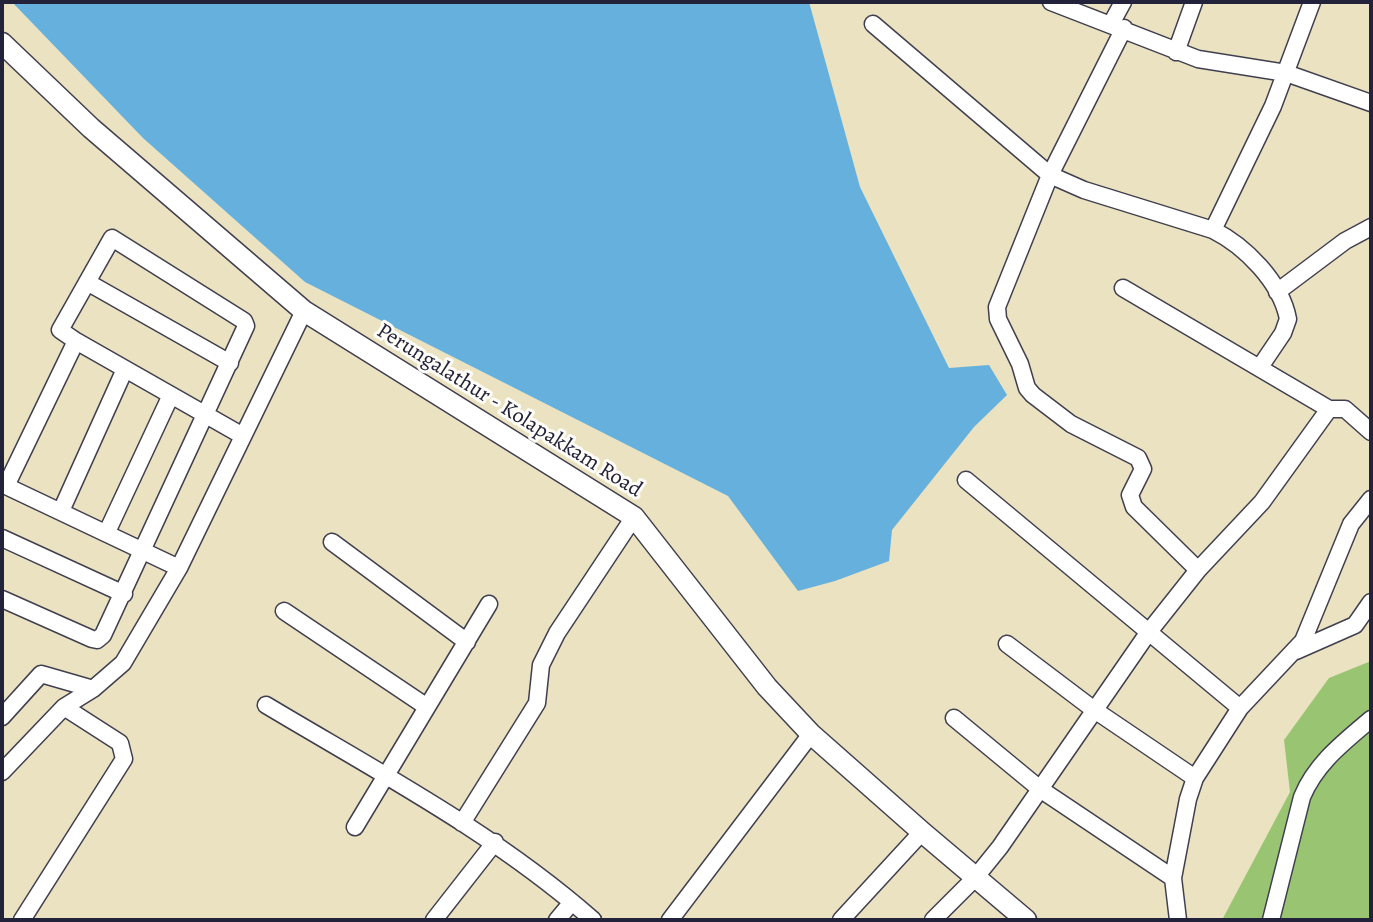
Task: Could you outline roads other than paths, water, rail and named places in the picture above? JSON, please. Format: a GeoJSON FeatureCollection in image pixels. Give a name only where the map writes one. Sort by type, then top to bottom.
{"type":"FeatureCollection","features":[{"type":"Feature","properties":{"kind":"main road","name":"Perungalathur - Kolapakkam Road"},"geometry":{"type":"LineString","coordinates":[[2,43],[91,128],[304,311],[634,517],[767,687],[811,734],[1026,920]]}},
{"type":"Feature","properties":{"kind":"street"},"geometry":{"type":"LineString","coordinates":[[1051,2],[1198,59],[1286,73],[1371,103]]}},
{"type":"Feature","properties":{"kind":"street"},"geometry":{"type":"LineString","coordinates":[[1123,2],[1117,26],[1011,267],[997,307],[998,319],[1016,354],[1027,388],[1033,395],[1071,424],[1138,458],[1143,469],[1130,495],[1131,501],[1198,570]]}},
{"type":"Feature","properties":{"kind":"street"},"geometry":{"type":"LineString","coordinates":[[1176,52],[1194,2]]}},
{"type":"Feature","properties":{"kind":"street"},"geometry":{"type":"LineString","coordinates":[[1213,230],[1273,106],[1312,2]]}},
{"type":"Feature","properties":{"kind":"street"},"geometry":{"type":"LineString","coordinates":[[873,24],[1050,175],[1084,190],[1213,230],[1243,250],[1277,292],[1287,313],[1286,325],[1260,367]]}},
{"type":"Feature","properties":{"kind":"street"},"geometry":{"type":"LineString","coordinates":[[1277,292],[1345,241],[1371,227]]}},
{"type":"Feature","properties":{"kind":"street"},"geometry":{"type":"LineString","coordinates":[[2,599],[97,640],[103,635],[124,594],[142,549],[206,415],[246,326],[244,321],[116,238],[109,240],[60,330],[62,334],[76,341],[125,369],[171,395],[206,415],[243,436]]}},
{"type":"Feature","properties":{"kind":"street"},"geometry":{"type":"LineString","coordinates":[[87,282],[230,363]]}},
{"type":"Feature","properties":{"kind":"street"},"geometry":{"type":"LineString","coordinates":[[1123,288],[1329,409]]}},
{"type":"Feature","properties":{"kind":"street"},"geometry":{"type":"LineString","coordinates":[[2,772],[64,707],[93,689],[123,663],[179,568],[304,311]]}},
{"type":"Feature","properties":{"kind":"street"},"geometry":{"type":"LineString","coordinates":[[76,341],[4,489],[61,511],[179,568]]}},
{"type":"Feature","properties":{"kind":"street"},"geometry":{"type":"LineString","coordinates":[[61,511],[125,369]]}},
{"type":"Feature","properties":{"kind":"street"},"geometry":{"type":"LineString","coordinates":[[107,532],[171,395]]}},
{"type":"Feature","properties":{"kind":"street"},"geometry":{"type":"LineString","coordinates":[[933,920],[975,878],[1000,847],[1148,633],[1198,570],[1262,502],[1329,409],[1345,409],[1371,432]]}},
{"type":"Feature","properties":{"kind":"street"},"geometry":{"type":"LineString","coordinates":[[966,480],[1240,708]]}},
{"type":"Feature","properties":{"kind":"street"},"geometry":{"type":"LineString","coordinates":[[1178,920],[1173,878],[1195,778],[1240,708],[1296,651],[1351,524],[1371,499]]}},
{"type":"Feature","properties":{"kind":"street"},"geometry":{"type":"LineString","coordinates":[[462,823],[537,703],[541,665],[557,633],[634,517]]}},
{"type":"Feature","properties":{"kind":"street"},"geometry":{"type":"LineString","coordinates":[[2,538],[124,594]]}},
{"type":"Feature","properties":{"kind":"street"},"geometry":{"type":"LineString","coordinates":[[332,542],[467,642]]}},
{"type":"Feature","properties":{"kind":"street"},"geometry":{"type":"LineString","coordinates":[[1296,651],[1363,624],[1371,602]]}},
{"type":"Feature","properties":{"kind":"street"},"geometry":{"type":"LineString","coordinates":[[355,827],[489,604]]}},
{"type":"Feature","properties":{"kind":"street"},"geometry":{"type":"LineString","coordinates":[[284,611],[427,707]]}},
{"type":"Feature","properties":{"kind":"street"},"geometry":{"type":"LineString","coordinates":[[1007,644],[1093,709],[1195,778]]}},
{"type":"Feature","properties":{"kind":"street"},"geometry":{"type":"LineString","coordinates":[[2,717],[41,674],[93,689]]}},
{"type":"Feature","properties":{"kind":"street"},"geometry":{"type":"LineString","coordinates":[[266,705],[495,842],[593,920]]}},
{"type":"Feature","properties":{"kind":"street"},"geometry":{"type":"LineString","coordinates":[[22,920],[124,759],[120,743],[64,707]]}},
{"type":"Feature","properties":{"kind":"street"},"geometry":{"type":"LineString","coordinates":[[954,718],[1040,789],[1173,878]]}},
{"type":"Feature","properties":{"kind":"street"},"geometry":{"type":"LineString","coordinates":[[1271,920],[1302,797],[1310,779],[1331,754],[1371,719]]}},
{"type":"Feature","properties":{"kind":"street"},"geometry":{"type":"LineString","coordinates":[[670,920],[811,734]]}},
{"type":"Feature","properties":{"kind":"street"},"geometry":{"type":"LineString","coordinates":[[841,920],[922,832]]}},
{"type":"Feature","properties":{"kind":"street"},"geometry":{"type":"LineString","coordinates":[[434,920],[495,842]]}},
{"type":"Feature","properties":{"kind":"street"},"geometry":{"type":"LineString","coordinates":[[557,920],[572,902]]}},
{"type":"Feature","properties":{"kind":"water"},"geometry":{"type":"Polygon","coordinates":[[[12,2],[809,2],[860,187],[949,368],[989,365],[1007,395],[974,427],[892,530],[889,561],[798,591],[728,496],[305,282],[143,138],[12,2]]]}}]}
